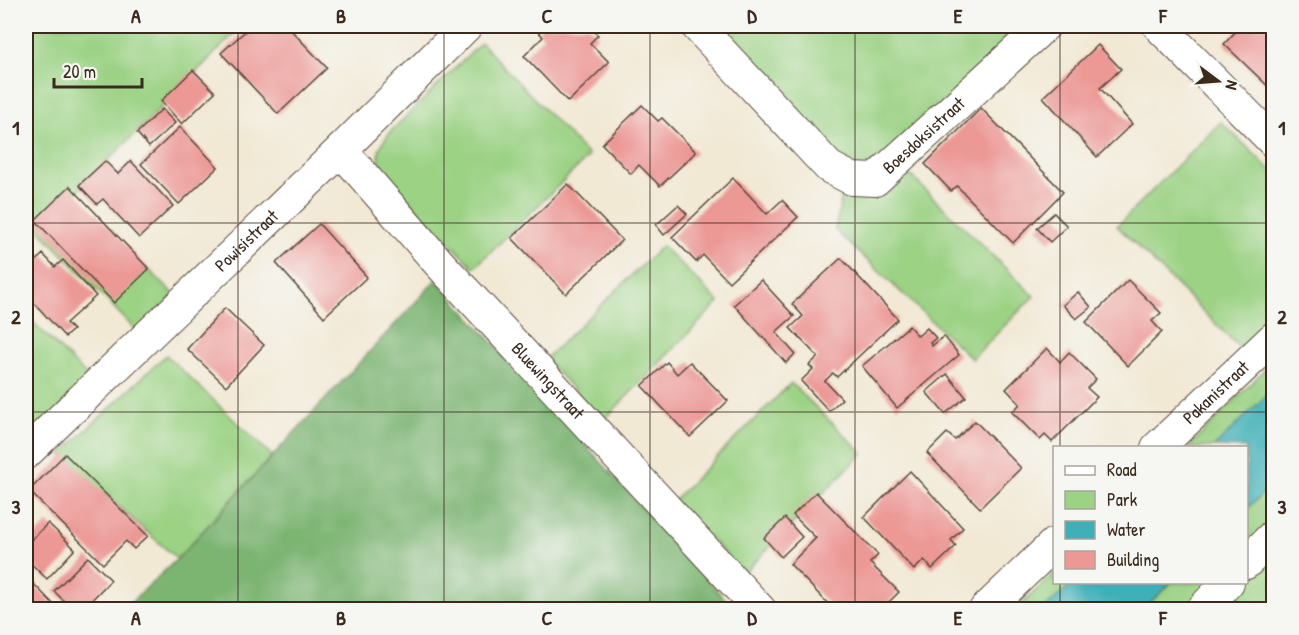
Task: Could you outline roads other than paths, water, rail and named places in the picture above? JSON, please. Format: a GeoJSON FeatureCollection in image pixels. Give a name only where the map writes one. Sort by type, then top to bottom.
{"type":"FeatureCollection","features":[{"type":"Feature","properties":{"kind":"street","name":"Powisistraat"},"geometry":{"type":"LineString","coordinates":[[26,453],[341,150],[466,26]]}},
{"type":"Feature","properties":{"kind":"street","name":"Boesdoksistraat"},"geometry":{"type":"LineString","coordinates":[[698,26],[830,166],[852,179],[875,180],[1044,26]]}},
{"type":"Feature","properties":{"kind":"street"},"geometry":{"type":"LineString","coordinates":[[1159,26],[1274,142]]}},
{"type":"Feature","properties":{"kind":"street","name":"Bluewingstraat"},"geometry":{"type":"LineString","coordinates":[[341,150],[438,262],[760,609]]}},
{"type":"Feature","properties":{"kind":"street","name":"Pakanistraat"},"geometry":{"type":"LineString","coordinates":[[1158,446],[1274,338]]}},
{"type":"Feature","properties":{"kind":"street"},"geometry":{"type":"LineString","coordinates":[[1248,561],[1274,535]]}},
{"type":"Feature","properties":{"kind":"street"},"geometry":{"type":"LineString","coordinates":[[985,609],[1053,545]]}},
{"type":"Feature","properties":{"kind":"street"},"geometry":{"type":"LineString","coordinates":[[1202,609],[1226,584]]}},
{"type":"Feature","properties":{"kind":"water"},"geometry":{"type":"Polygon","coordinates":[[[1273,389],[1273,483],[1248,508],[1248,446],[1215,446],[1273,389]]]}},
{"type":"Feature","properties":{"kind":"water"},"geometry":{"type":"Polygon","coordinates":[[[1072,584],[1170,584],[1143,609],[1044,609],[1072,584]]]}}]}
